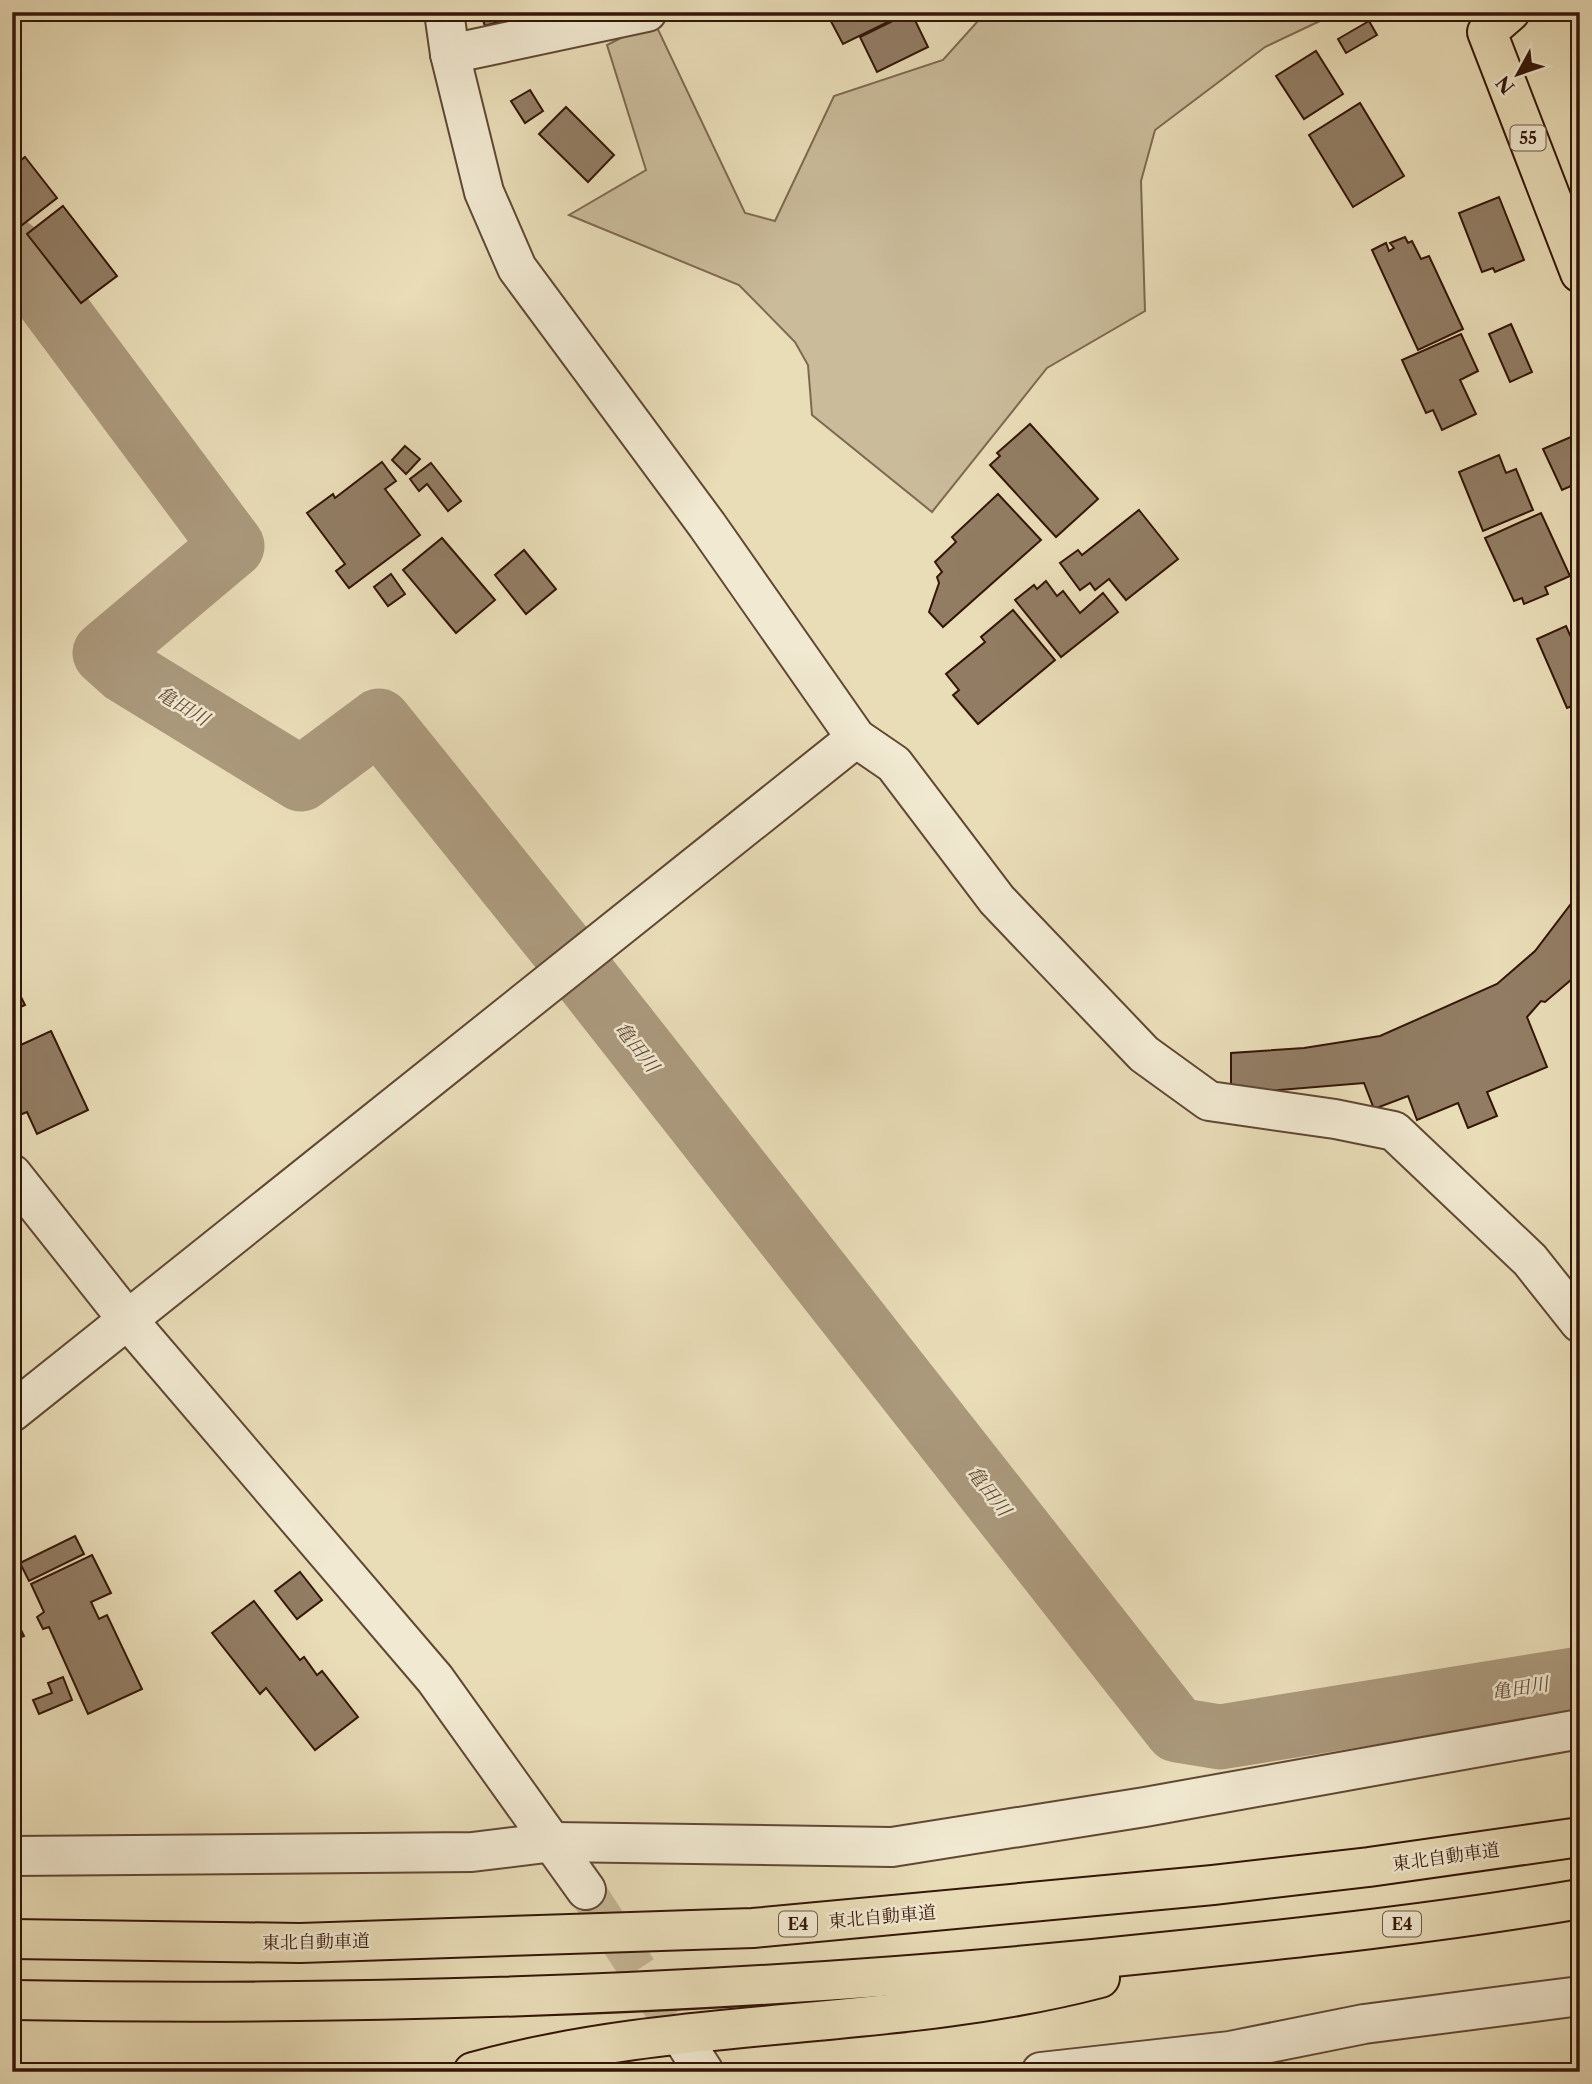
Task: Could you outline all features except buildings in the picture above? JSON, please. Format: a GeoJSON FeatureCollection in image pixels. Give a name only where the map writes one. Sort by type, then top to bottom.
{"type":"FeatureCollection","features":[{"type":"Feature","properties":{"kind":"main road","name":"55"},"geometry":{"type":"LineString","coordinates":[[1510,12],[1487,32],[1580,273]]}},
{"type":"Feature","properties":{"kind":"main road","name":"東北自動車道"},"geometry":{"type":"LineString","coordinates":[[12,1939],[300,1943],[754,1928],[1213,1885],[1369,1867],[1580,1837]]}},
{"type":"Feature","properties":{"kind":"main road","name":"E4"},"geometry":{"type":"LineString","coordinates":[[12,2000],[316,2002],[768,1986],[1029,1967],[1224,1946],[1580,1899]]}},
{"type":"Feature","properties":{"kind":"main road"},"geometry":{"type":"LineString","coordinates":[[473,2072],[592,2045],[888,2016],[1045,1993],[1224,1946]]}},
{"type":"Feature","properties":{"kind":"street"},"geometry":{"type":"LineString","coordinates":[[444,12],[450,54],[484,192],[517,268],[707,525],[856,738],[894,764],[997,900],[1144,1054],[1209,1101],[1335,1119],[1394,1131],[1530,1260],[1580,1323]]}},
{"type":"Feature","properties":{"kind":"street"},"geometry":{"type":"LineString","coordinates":[[450,54],[647,12]]}},
{"type":"Feature","properties":{"kind":"street"},"geometry":{"type":"LineString","coordinates":[[12,1412],[856,738]]}},
{"type":"Feature","properties":{"kind":"street"},"geometry":{"type":"LineString","coordinates":[[12,1174],[127,1319],[435,1679],[586,1890]]}},
{"type":"Feature","properties":{"kind":"street"},"geometry":{"type":"LineString","coordinates":[[12,1856],[472,1852],[554,1842],[892,1847],[1145,1807],[1580,1730]]}},
{"type":"Feature","properties":{"kind":"street"},"geometry":{"type":"LineString","coordinates":[[1041,2072],[1230,2051],[1364,2024],[1580,1996]]}},
{"type":"Feature","properties":{"kind":"street"},"geometry":{"type":"LineString","coordinates":[[681,2036],[704,2072]]}},
{"type":"Feature","properties":{"kind":"shaded area"},"geometry":{"type":"Polygon","coordinates":[[[986,12],[1339,12],[1265,47],[1155,130],[1141,181],[1145,311],[1047,368],[932,512],[812,415],[808,365],[795,342],[739,285],[569,215],[646,170],[607,45],[654,21],[745,213],[775,221],[834,96],[943,60],[986,12]]]}},
{"type":"Feature","properties":{"kind":"waterway","name":"亀田川"},"geometry":{"type":"LineString","coordinates":[[12,251],[232,546],[105,653],[125,671],[301,779],[379,721],[589,982],[1177,1730],[1220,1737],[1580,1679]]}},
{"type":"Feature","properties":{"kind":"tunnel"},"geometry":{"type":"LineString","coordinates":[[586,1890],[681,2036]]}}]}
